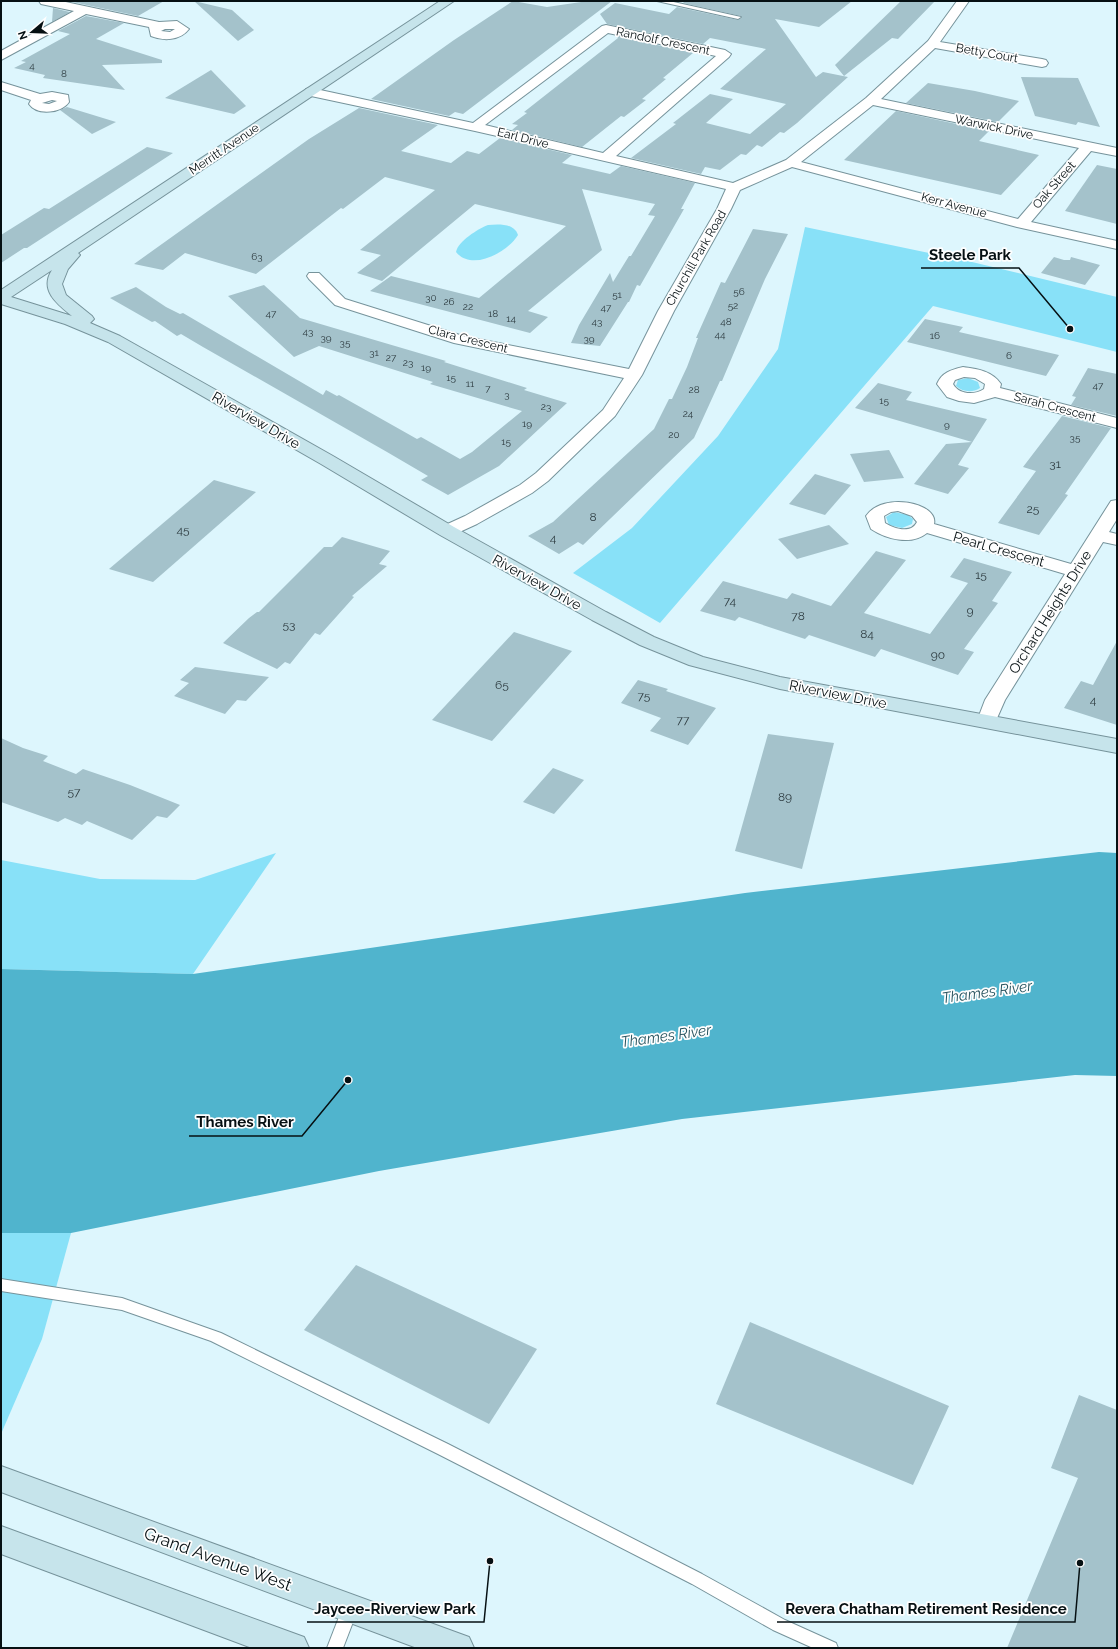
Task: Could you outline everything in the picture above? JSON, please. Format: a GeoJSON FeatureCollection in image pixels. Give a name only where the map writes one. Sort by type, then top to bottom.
{"type":"FeatureCollection","features":[{"type":"Feature","properties":{"kind":"street"},"geometry":{"type":"LineString","coordinates":[[45,1],[159,26]]}},
{"type":"Feature","properties":{"kind":"street","name":"Merritt Avenue"},"geometry":{"type":"LineString","coordinates":[[1,298],[445,1]]}},
{"type":"Feature","properties":{"kind":"street"},"geometry":{"type":"LineString","coordinates":[[734,187],[791,163],[871,101],[932,44],[963,1]]}},
{"type":"Feature","properties":{"kind":"street"},"geometry":{"type":"LineString","coordinates":[[1,56],[84,10]]}},
{"type":"Feature","properties":{"kind":"street","name":"Randolf Crescent"},"geometry":{"type":"LineString","coordinates":[[475,127],[606,29],[725,54],[605,158]]}},
{"type":"Feature","properties":{"kind":"street","name":"Betty Court"},"geometry":{"type":"LineString","coordinates":[[932,44],[1042,63]]}},
{"type":"Feature","properties":{"kind":"street"},"geometry":{"type":"LineString","coordinates":[[1,86],[39,98]]}},
{"type":"Feature","properties":{"kind":"street","name":"Earl Drive"},"geometry":{"type":"LineString","coordinates":[[311,92],[475,127],[734,187]]}},
{"type":"Feature","properties":{"kind":"street","name":"Warwick Drive"},"geometry":{"type":"LineString","coordinates":[[871,101],[1117,152]]}},
{"type":"Feature","properties":{"kind":"street","name":"Oak Street"},"geometry":{"type":"LineString","coordinates":[[1022,224],[1027,216],[1088,146]]}},
{"type":"Feature","properties":{"kind":"street","name":"Kerr Avenue"},"geometry":{"type":"LineString","coordinates":[[791,163],[1022,224],[1117,245]]}},
{"type":"Feature","properties":{"kind":"street","name":"Churchill Park Road"},"geometry":{"type":"LineString","coordinates":[[447,531],[476,518],[526,489],[542,477],[609,413],[621,397],[634,375],[666,311],[724,209],[734,187]]}},
{"type":"Feature","properties":{"kind":"street"},"geometry":{"type":"LineString","coordinates":[[85,241],[58,271],[54,288],[58,297],[63,302],[114,339]]}},
{"type":"Feature","properties":{"kind":"street","name":"Clara Crescent"},"geometry":{"type":"LineString","coordinates":[[314,276],[340,302],[460,340],[634,375]]}},
{"type":"Feature","properties":{"kind":"street","name":"Riverview Drive"},"geometry":{"type":"LineString","coordinates":[[1,298],[71,321],[114,339],[327,460],[447,531],[631,633],[696,661],[780,683],[1117,746]]}},
{"type":"Feature","properties":{"kind":"street","name":"Sarah Crescent"},"geometry":{"type":"LineString","coordinates":[[992,391],[1117,423]]}},
{"type":"Feature","properties":{"kind":"street","name":"Orchard Heights Drive"},"geometry":{"type":"LineString","coordinates":[[987,721],[995,700],[1074,571],[1117,505]]}},
{"type":"Feature","properties":{"kind":"street","name":"Pearl Crescent"},"geometry":{"type":"LineString","coordinates":[[925,527],[1074,571]]}},
{"type":"Feature","properties":{"kind":"street"},"geometry":{"type":"LineString","coordinates":[[1098,535],[1117,540]]}},
{"type":"Feature","properties":{"kind":"street","name":"Grand Avenue West"},"geometry":{"type":"LineString","coordinates":[[1,1479],[458,1648]]}},
{"type":"Feature","properties":{"kind":"street"},"geometry":{"type":"LineString","coordinates":[[1,1540],[293,1648]]}},
{"type":"Feature","properties":{"kind":"lane"},"geometry":{"type":"LineString","coordinates":[[660,1],[738,17]]}},
{"type":"Feature","properties":{"kind":"lane"},"geometry":{"type":"LineString","coordinates":[[1,1284],[122,1304],[216,1337],[443,1449],[697,1579],[779,1625],[830,1648]]}},
{"type":"Feature","properties":{"kind":"lane"},"geometry":{"type":"LineString","coordinates":[[335,1648],[350,1609]]}},
{"type":"Feature","properties":{"kind":"shaded area"},"geometry":{"type":"Polygon","coordinates":[[[488,225],[509,226],[516,231],[518,235],[506,248],[480,260],[463,258],[456,252],[464,240],[474,232],[488,225]]]}},
{"type":"Feature","properties":{"kind":"shaded area"},"geometry":{"type":"Polygon","coordinates":[[[805,227],[972,262],[1117,297],[1117,352],[933,306],[660,623],[573,573],[632,528],[718,436],[778,349],[805,227]]]}},
{"type":"Feature","properties":{"kind":"shaded area"},"geometry":{"type":"Polygon","coordinates":[[[968,378],[978,382],[980,388],[974,391],[968,391],[962,390],[956,386],[958,380],[968,378]]]}},
{"type":"Feature","properties":{"kind":"shaded area"},"geometry":{"type":"Polygon","coordinates":[[[894,512],[908,515],[913,519],[912,524],[902,528],[889,525],[886,517],[894,512]]]}},
{"type":"Feature","properties":{"kind":"shaded area"},"geometry":{"type":"Polygon","coordinates":[[[276,853],[193,974],[1,969],[1,860],[100,879],[195,880],[276,853]]]}},
{"type":"Feature","properties":{"kind":"shaded area"},"geometry":{"type":"Polygon","coordinates":[[[1,1233],[71,1233],[42,1339],[1,1434],[1,1233]]]}},
{"type":"Feature","properties":{"kind":"water"},"geometry":{"type":"Polygon","coordinates":[[[1099,852],[1117,853],[1117,1076],[1075,1075],[682,1119],[379,1171],[71,1233],[1,1233],[1,969],[193,974],[745,893],[1099,852]]]}},
{"type":"Feature","properties":{"kind":"building"},"geometry":{"type":"Polygon","coordinates":[[[68,1],[164,1],[138,16],[68,1]]]}},
{"type":"Feature","properties":{"kind":"building"},"geometry":{"type":"Polygon","coordinates":[[[194,1],[232,10],[254,30],[238,41],[194,1]]]}},
{"type":"Feature","properties":{"kind":"building"},"geometry":{"type":"Polygon","coordinates":[[[513,1],[547,7],[588,1],[612,1],[463,114],[455,112],[449,116],[371,99],[454,40],[513,1]]]}},
{"type":"Feature","properties":{"kind":"building"},"geometry":{"type":"Polygon","coordinates":[[[685,1],[852,1],[819,27],[775,19],[816,77],[823,72],[848,77],[784,133],[780,132],[762,147],[757,145],[746,155],[741,154],[720,170],[705,167],[701,174],[631,158],[676,124],[673,123],[710,94],[733,99],[706,123],[750,134],[786,104],[720,89],[766,49],[710,38],[703,44],[607,24],[600,14],[615,3],[669,14],[677,7],[738,20],[742,17],[683,3],[685,1]]]}},
{"type":"Feature","properties":{"kind":"building"},"geometry":{"type":"Polygon","coordinates":[[[901,1],[935,1],[898,39],[892,38],[844,76],[835,65],[901,1]]]}},
{"type":"Feature","properties":{"kind":"building"},"geometry":{"type":"Polygon","coordinates":[[[53,8],[70,12],[52,22],[53,8]]]}},
{"type":"Feature","properties":{"kind":"building"},"geometry":{"type":"Polygon","coordinates":[[[86,16],[124,23],[96,39],[162,60],[162,63],[102,65],[125,90],[43,78],[45,75],[14,68],[26,62],[21,61],[70,34],[58,31],[86,16]]]}},
{"type":"Feature","properties":{"kind":"building"},"geometry":{"type":"Polygon","coordinates":[[[617,36],[693,53],[663,78],[666,79],[642,99],[646,100],[624,117],[621,116],[582,147],[512,130],[518,125],[512,124],[527,113],[524,112],[618,38],[617,36]]]}},
{"type":"Feature","properties":{"kind":"building"},"geometry":{"type":"Polygon","coordinates":[[[211,70],[246,106],[234,114],[165,98],[211,70]]]}},
{"type":"Feature","properties":{"kind":"building"},"geometry":{"type":"Polygon","coordinates":[[[1021,77],[1078,78],[1100,127],[1078,122],[1076,125],[1035,116],[1021,77]]]}},
{"type":"Feature","properties":{"kind":"building"},"geometry":{"type":"Polygon","coordinates":[[[928,83],[975,91],[1019,101],[998,122],[906,103],[928,83]]]}},
{"type":"Feature","properties":{"kind":"building"},"geometry":{"type":"Polygon","coordinates":[[[67,107],[116,122],[92,134],[60,110],[67,107]]]}},
{"type":"Feature","properties":{"kind":"building"},"geometry":{"type":"Polygon","coordinates":[[[359,108],[438,125],[401,151],[451,163],[467,151],[479,154],[500,138],[572,155],[562,163],[610,174],[621,166],[695,183],[681,209],[684,209],[640,286],[637,285],[629,302],[600,346],[571,343],[579,325],[610,273],[613,282],[629,256],[631,256],[655,216],[648,215],[655,204],[582,189],[602,250],[528,311],[548,317],[530,333],[370,291],[391,276],[479,298],[566,226],[475,204],[382,281],[357,273],[381,255],[360,250],[435,190],[385,177],[343,209],[341,208],[256,274],[185,253],[163,270],[134,264],[309,139],[359,108]]]}},
{"type":"Feature","properties":{"kind":"building"},"geometry":{"type":"Polygon","coordinates":[[[896,111],[989,131],[979,141],[1039,155],[1001,195],[844,160],[896,111]]]}},
{"type":"Feature","properties":{"kind":"building"},"geometry":{"type":"Polygon","coordinates":[[[147,147],[173,153],[27,248],[24,248],[1,263],[1,235],[44,208],[49,209],[147,147]]]}},
{"type":"Feature","properties":{"kind":"building"},"geometry":{"type":"Polygon","coordinates":[[[1097,165],[1117,169],[1117,224],[1065,211],[1097,165]]]}},
{"type":"Feature","properties":{"kind":"building"},"geometry":{"type":"Polygon","coordinates":[[[753,229],[788,234],[765,279],[722,381],[720,381],[694,438],[583,545],[578,542],[559,554],[528,536],[553,522],[654,429],[669,399],[672,399],[687,367],[698,338],[696,338],[721,282],[725,283],[753,229]]]}},
{"type":"Feature","properties":{"kind":"building"},"geometry":{"type":"Polygon","coordinates":[[[1054,257],[1070,260],[1071,257],[1100,265],[1085,285],[1041,273],[1054,257]]]}},
{"type":"Feature","properties":{"kind":"building"},"geometry":{"type":"Polygon","coordinates":[[[264,285],[300,318],[446,361],[444,362],[527,388],[524,390],[567,403],[499,466],[448,495],[421,480],[428,476],[387,452],[181,334],[177,336],[155,321],[152,322],[110,298],[136,287],[166,307],[180,314],[183,313],[323,395],[326,390],[337,396],[339,395],[417,439],[421,437],[460,459],[472,452],[522,411],[430,384],[433,382],[319,346],[294,357],[228,296],[264,285]]]}},
{"type":"Feature","properties":{"kind":"building"},"geometry":{"type":"Polygon","coordinates":[[[925,319],[963,327],[959,332],[1059,355],[1046,376],[907,342],[925,319]]]}},
{"type":"Feature","properties":{"kind":"building"},"geometry":{"type":"Polygon","coordinates":[[[1088,368],[1117,374],[1117,416],[1071,405],[1076,397],[1072,396],[1088,368]]]}},
{"type":"Feature","properties":{"kind":"building"},"geometry":{"type":"Polygon","coordinates":[[[878,383],[912,392],[906,400],[987,419],[958,465],[969,468],[948,494],[914,484],[946,444],[972,442],[855,408],[878,383]]]}},
{"type":"Feature","properties":{"kind":"building"},"geometry":{"type":"Polygon","coordinates":[[[1062,416],[1111,428],[1065,494],[1068,495],[1039,535],[998,523],[1036,471],[1023,467],[1062,416]]]}},
{"type":"Feature","properties":{"kind":"building"},"geometry":{"type":"Polygon","coordinates":[[[889,450],[904,478],[864,482],[850,454],[889,450]]]}},
{"type":"Feature","properties":{"kind":"building"},"geometry":{"type":"Polygon","coordinates":[[[815,474],[851,485],[825,515],[789,504],[815,474]]]}},
{"type":"Feature","properties":{"kind":"building"},"geometry":{"type":"Polygon","coordinates":[[[214,480],[256,492],[153,582],[109,569],[214,480]]]}},
{"type":"Feature","properties":{"kind":"building"},"geometry":{"type":"Polygon","coordinates":[[[829,525],[849,544],[797,559],[778,539],[829,525]]]}},
{"type":"Feature","properties":{"kind":"building"},"geometry":{"type":"Polygon","coordinates":[[[342,537],[390,551],[379,564],[387,566],[352,596],[354,597],[320,635],[315,633],[290,664],[285,662],[277,669],[223,643],[249,618],[259,612],[324,547],[332,547],[342,537]]]}},
{"type":"Feature","properties":{"kind":"building"},"geometry":{"type":"Polygon","coordinates":[[[876,551],[906,560],[864,613],[930,634],[968,583],[950,577],[964,558],[1012,572],[992,601],[998,603],[964,649],[974,652],[958,675],[881,649],[875,657],[809,635],[805,639],[739,617],[735,621],[700,611],[723,581],[787,599],[792,593],[831,606],[876,551]]]}},
{"type":"Feature","properties":{"kind":"building"},"geometry":{"type":"Polygon","coordinates":[[[514,632],[572,651],[492,741],[432,720],[514,632]]]}},
{"type":"Feature","properties":{"kind":"building"},"geometry":{"type":"Polygon","coordinates":[[[1117,641],[1117,725],[1064,708],[1081,681],[1093,685],[1117,641]]]}},
{"type":"Feature","properties":{"kind":"building"},"geometry":{"type":"Polygon","coordinates":[[[195,667],[269,677],[246,701],[237,700],[225,714],[174,696],[189,683],[180,680],[195,667]]]}},
{"type":"Feature","properties":{"kind":"building"},"geometry":{"type":"Polygon","coordinates":[[[638,680],[668,689],[666,691],[716,708],[688,745],[650,731],[661,718],[621,703],[638,680]]]}},
{"type":"Feature","properties":{"kind":"building"},"geometry":{"type":"Polygon","coordinates":[[[768,734],[834,743],[802,869],[735,851],[768,734]]]}},
{"type":"Feature","properties":{"kind":"building"},"geometry":{"type":"Polygon","coordinates":[[[1,738],[23,748],[48,756],[43,761],[76,774],[83,769],[130,785],[180,805],[167,818],[157,816],[132,840],[87,821],[82,825],[65,818],[58,822],[1,802],[1,738]]]}},
{"type":"Feature","properties":{"kind":"building"},"geometry":{"type":"Polygon","coordinates":[[[553,768],[584,780],[554,814],[523,802],[553,768]]]}},
{"type":"Feature","properties":{"kind":"building"},"geometry":{"type":"Polygon","coordinates":[[[356,1265],[537,1349],[489,1424],[304,1330],[356,1265]]]}},
{"type":"Feature","properties":{"kind":"building"},"geometry":{"type":"Polygon","coordinates":[[[750,1322],[949,1406],[913,1485],[716,1404],[750,1322]]]}},
{"type":"Feature","properties":{"kind":"building"},"geometry":{"type":"Polygon","coordinates":[[[1079,1395],[1117,1410],[1117,1648],[1007,1648],[1078,1478],[1051,1468],[1079,1395]]]}},
{"type":"Feature","properties":{"kind":"place","name":"Steele Park"},"geometry":{"type":"Point","coordinates":[1070,329]}},
{"type":"Feature","properties":{"kind":"place","name":"Thames River"},"geometry":{"type":"Point","coordinates":[348,1080]}},
{"type":"Feature","properties":{"kind":"place","name":"Jaycee-Riverview Park"},"geometry":{"type":"Point","coordinates":[490,1561]}},
{"type":"Feature","properties":{"kind":"place","name":"Revera Chatham Retirement Residence"},"geometry":{"type":"Point","coordinates":[1080,1563]}}]}
